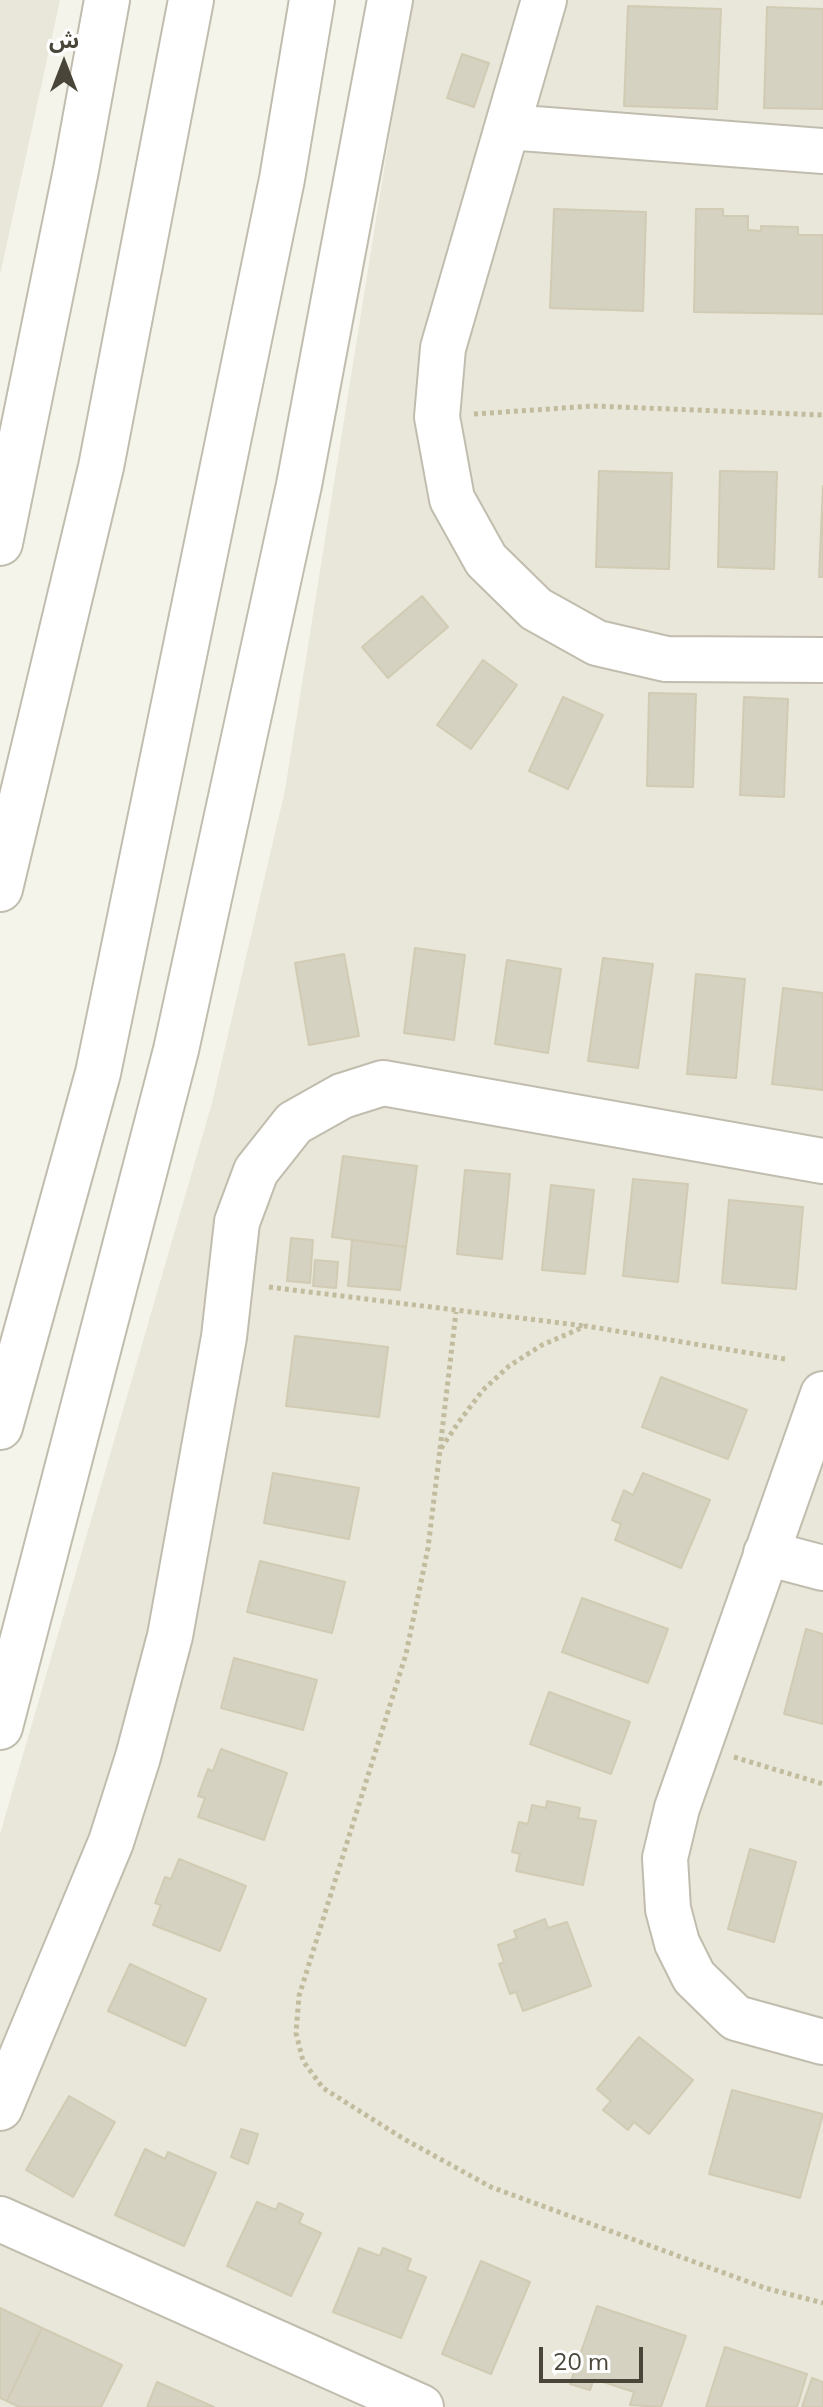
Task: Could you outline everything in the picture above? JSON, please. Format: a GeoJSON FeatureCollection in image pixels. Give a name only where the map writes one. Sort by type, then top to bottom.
{"type":"FeatureCollection","features":[{"type":"Feature","properties":{"kind":"street"},"geometry":{"type":"LineString","coordinates":[[0,543],[64,231],[107,0]]}},
{"type":"Feature","properties":{"kind":"street"},"geometry":{"type":"LineString","coordinates":[[0,889],[101,467],[191,0]]}},
{"type":"Feature","properties":{"kind":"street"},"geometry":{"type":"LineString","coordinates":[[0,1427],[98,1073],[282,179],[312,0]]}},
{"type":"Feature","properties":{"kind":"street"},"geometry":{"type":"LineString","coordinates":[[0,1727],[176,1050],[299,485],[390,0]]}},
{"type":"Feature","properties":{"kind":"street"},"geometry":{"type":"LineString","coordinates":[[544,0],[443,348],[437,417],[452,499],[486,560],[536,609],[597,643],[666,659],[823,660]]}},
{"type":"Feature","properties":{"kind":"street"},"geometry":{"type":"LineString","coordinates":[[508,127],[823,151]]}},
{"type":"Feature","properties":{"kind":"street"},"geometry":{"type":"LineString","coordinates":[[0,2108],[111,1842],[138,1757],[170,1636],[224,1337],[237,1222],[256,1171],[294,1123],[342,1096],[383,1083],[823,1161]]}},
{"type":"Feature","properties":{"kind":"street"},"geometry":{"type":"LineString","coordinates":[[823,1394],[677,1808],[665,1858],[668,1909],[677,1943],[694,1977],[736,2018],[823,2042]]}},
{"type":"Feature","properties":{"kind":"street"},"geometry":{"type":"LineString","coordinates":[[766,1553],[823,1568]]}},
{"type":"Feature","properties":{"kind":"street"},"geometry":{"type":"LineString","coordinates":[[0,2219],[421,2407]]}},
{"type":"Feature","properties":{"kind":"path"},"geometry":{"type":"LineString","coordinates":[[437,417],[593,406],[823,415]]}},
{"type":"Feature","properties":{"kind":"path"},"geometry":{"type":"LineString","coordinates":[[229,1282],[586,1326],[785,1359]]}},
{"type":"Feature","properties":{"kind":"path"},"geometry":{"type":"LineString","coordinates":[[456,1312],[428,1548],[406,1654],[299,1996],[296,2033],[303,2061],[323,2088],[404,2139],[491,2187],[765,2288],[823,2303]]}},
{"type":"Feature","properties":{"kind":"path"},"geometry":{"type":"LineString","coordinates":[[440,1450],[483,1390],[509,1366],[542,1345],[586,1326]]}},
{"type":"Feature","properties":{"kind":"path"},"geometry":{"type":"LineString","coordinates":[[698,1747],[823,1784]]}},
{"type":"Feature","properties":{"kind":"shaded area"},"geometry":{"type":"Polygon","coordinates":[[[0,0],[60,0],[0,275],[0,0]]]}},
{"type":"Feature","properties":{"kind":"shaded area"},"geometry":{"type":"Polygon","coordinates":[[[411,0],[823,0],[823,2407],[0,2407],[0,1834],[212,1103],[285,790],[411,0]]]}},
{"type":"Feature","properties":{"kind":"building"},"geometry":{"type":"Polygon","coordinates":[[[628,6],[721,9],[717,109],[624,106],[628,6]]]}},
{"type":"Feature","properties":{"kind":"building"},"geometry":{"type":"Polygon","coordinates":[[[767,7],[823,9],[823,109],[764,108],[767,7]]]}},
{"type":"Feature","properties":{"kind":"building"},"geometry":{"type":"Polygon","coordinates":[[[462,54],[489,63],[474,107],[447,98],[462,54]]]}},
{"type":"Feature","properties":{"kind":"building"},"geometry":{"type":"Polygon","coordinates":[[[554,209],[646,212],[643,311],[550,308],[554,209]]]}},
{"type":"Feature","properties":{"kind":"building"},"geometry":{"type":"Polygon","coordinates":[[[696,209],[723,209],[723,216],[748,216],[748,230],[761,231],[761,226],[798,227],[798,235],[823,235],[823,314],[694,312],[696,209]]]}},
{"type":"Feature","properties":{"kind":"building"},"geometry":{"type":"Polygon","coordinates":[[[599,471],[672,473],[669,569],[596,567],[599,471]]]}},
{"type":"Feature","properties":{"kind":"building"},"geometry":{"type":"Polygon","coordinates":[[[720,471],[777,472],[774,569],[718,567],[720,471]]]}},
{"type":"Feature","properties":{"kind":"building"},"geometry":{"type":"Polygon","coordinates":[[[823,486],[823,577],[819,577],[823,486]]]}},
{"type":"Feature","properties":{"kind":"building"},"geometry":{"type":"Polygon","coordinates":[[[422,596],[448,627],[388,678],[362,647],[422,596]]]}},
{"type":"Feature","properties":{"kind":"building"},"geometry":{"type":"Polygon","coordinates":[[[483,660],[517,685],[471,749],[437,725],[483,660]]]}},
{"type":"Feature","properties":{"kind":"building"},"geometry":{"type":"Polygon","coordinates":[[[649,693],[696,694],[693,787],[647,786],[649,693]]]}},
{"type":"Feature","properties":{"kind":"building"},"geometry":{"type":"Polygon","coordinates":[[[563,697],[603,715],[568,789],[529,771],[563,697]]]}},
{"type":"Feature","properties":{"kind":"building"},"geometry":{"type":"Polygon","coordinates":[[[744,697],[788,699],[784,797],[740,795],[744,697]]]}},
{"type":"Feature","properties":{"kind":"building"},"geometry":{"type":"Polygon","coordinates":[[[415,948],[465,955],[454,1040],[404,1033],[415,948]]]}},
{"type":"Feature","properties":{"kind":"building"},"geometry":{"type":"Polygon","coordinates":[[[344,954],[359,1036],[309,1045],[295,963],[344,954]]]}},
{"type":"Feature","properties":{"kind":"building"},"geometry":{"type":"Polygon","coordinates":[[[603,958],[653,964],[638,1068],[588,1061],[603,958]]]}},
{"type":"Feature","properties":{"kind":"building"},"geometry":{"type":"Polygon","coordinates":[[[507,960],[561,969],[548,1053],[495,1044],[507,960]]]}},
{"type":"Feature","properties":{"kind":"building"},"geometry":{"type":"Polygon","coordinates":[[[696,974],[745,979],[736,1078],[687,1074],[696,974]]]}},
{"type":"Feature","properties":{"kind":"building"},"geometry":{"type":"Polygon","coordinates":[[[783,988],[823,993],[823,1090],[772,1084],[783,988]]]}},
{"type":"Feature","properties":{"kind":"building"},"geometry":{"type":"Polygon","coordinates":[[[343,1156],[417,1166],[406,1247],[332,1237],[343,1156]]]}},
{"type":"Feature","properties":{"kind":"building"},"geometry":{"type":"Polygon","coordinates":[[[465,1170],[510,1174],[502,1259],[457,1254],[465,1170]]]}},
{"type":"Feature","properties":{"kind":"building"},"geometry":{"type":"Polygon","coordinates":[[[633,1179],[688,1184],[678,1282],[623,1276],[633,1179]]]}},
{"type":"Feature","properties":{"kind":"building"},"geometry":{"type":"Polygon","coordinates":[[[551,1185],[594,1190],[585,1274],[542,1270],[551,1185]]]}},
{"type":"Feature","properties":{"kind":"building"},"geometry":{"type":"Polygon","coordinates":[[[729,1200],[803,1207],[796,1289],[722,1283],[729,1200]]]}},
{"type":"Feature","properties":{"kind":"building"},"geometry":{"type":"Polygon","coordinates":[[[291,1238],[313,1240],[310,1283],[287,1281],[291,1238]]]}},
{"type":"Feature","properties":{"kind":"building"},"geometry":{"type":"Polygon","coordinates":[[[352,1240],[406,1247],[400,1290],[348,1286],[352,1240]]]}},
{"type":"Feature","properties":{"kind":"building"},"geometry":{"type":"Polygon","coordinates":[[[315,1260],[338,1262],[336,1288],[313,1286],[315,1260]]]}},
{"type":"Feature","properties":{"kind":"building"},"geometry":{"type":"Polygon","coordinates":[[[295,1336],[388,1347],[379,1417],[286,1406],[295,1336]]]}},
{"type":"Feature","properties":{"kind":"building"},"geometry":{"type":"Polygon","coordinates":[[[661,1377],[747,1410],[728,1459],[642,1427],[661,1377]]]}},
{"type":"Feature","properties":{"kind":"building"},"geometry":{"type":"Polygon","coordinates":[[[273,1473],[359,1488],[349,1539],[264,1523],[273,1473]]]}},
{"type":"Feature","properties":{"kind":"building"},"geometry":{"type":"Polygon","coordinates":[[[643,1473],[710,1500],[681,1568],[615,1540],[621,1524],[612,1520],[624,1490],[633,1495],[643,1473]]]}},
{"type":"Feature","properties":{"kind":"building"},"geometry":{"type":"Polygon","coordinates":[[[260,1561],[345,1582],[332,1633],[247,1612],[260,1561]]]}},
{"type":"Feature","properties":{"kind":"building"},"geometry":{"type":"Polygon","coordinates":[[[582,1598],[668,1629],[648,1683],[562,1652],[582,1598]]]}},
{"type":"Feature","properties":{"kind":"building"},"geometry":{"type":"Polygon","coordinates":[[[806,1629],[823,1634],[823,1724],[784,1714],[806,1629]]]}},
{"type":"Feature","properties":{"kind":"building"},"geometry":{"type":"Polygon","coordinates":[[[234,1658],[317,1680],[303,1730],[221,1708],[234,1658]]]}},
{"type":"Feature","properties":{"kind":"building"},"geometry":{"type":"Polygon","coordinates":[[[549,1692],[630,1722],[611,1774],[530,1744],[549,1692]]]}},
{"type":"Feature","properties":{"kind":"building"},"geometry":{"type":"Polygon","coordinates":[[[221,1749],[287,1773],[264,1840],[198,1817],[205,1798],[198,1796],[208,1769],[213,1771],[221,1749]]]}},
{"type":"Feature","properties":{"kind":"building"},"geometry":{"type":"Polygon","coordinates":[[[547,1801],[580,1808],[578,1818],[596,1821],[583,1885],[516,1871],[520,1854],[512,1852],[519,1822],[528,1824],[532,1805],[546,1808],[547,1801]]]}},
{"type":"Feature","properties":{"kind":"building"},"geometry":{"type":"Polygon","coordinates":[[[750,1849],[796,1862],[774,1942],[728,1929],[750,1849]]]}},
{"type":"Feature","properties":{"kind":"building"},"geometry":{"type":"Polygon","coordinates":[[[179,1859],[246,1886],[220,1951],[153,1925],[161,1905],[155,1903],[165,1877],[171,1879],[179,1859]]]}},
{"type":"Feature","properties":{"kind":"building"},"geometry":{"type":"Polygon","coordinates":[[[545,1919],[548,1928],[567,1922],[591,1986],[523,2011],[516,1992],[510,1994],[499,1964],[504,1962],[498,1945],[517,1938],[514,1931],[545,1919]]]}},
{"type":"Feature","properties":{"kind":"building"},"geometry":{"type":"Polygon","coordinates":[[[130,1964],[206,1999],[185,2046],[108,2011],[130,1964]]]}},
{"type":"Feature","properties":{"kind":"building"},"geometry":{"type":"Polygon","coordinates":[[[639,2037],[693,2080],[649,2134],[634,2122],[628,2130],[603,2110],[611,2101],[597,2089],[639,2037]]]}},
{"type":"Feature","properties":{"kind":"building"},"geometry":{"type":"Polygon","coordinates":[[[732,2090],[823,2114],[800,2198],[709,2174],[732,2090]]]}},
{"type":"Feature","properties":{"kind":"building"},"geometry":{"type":"Polygon","coordinates":[[[69,2096],[115,2122],[73,2197],[26,2170],[69,2096]]]}},
{"type":"Feature","properties":{"kind":"building"},"geometry":{"type":"Polygon","coordinates":[[[241,2129],[258,2134],[248,2164],[231,2157],[241,2129]]]}},
{"type":"Feature","properties":{"kind":"building"},"geometry":{"type":"Polygon","coordinates":[[[145,2149],[165,2159],[168,2152],[216,2173],[184,2246],[115,2215],[145,2149]]]}},
{"type":"Feature","properties":{"kind":"building"},"geometry":{"type":"Polygon","coordinates":[[[257,2202],[276,2210],[279,2203],[303,2214],[299,2223],[321,2233],[291,2296],[227,2266],[257,2202]]]}},
{"type":"Feature","properties":{"kind":"building"},"geometry":{"type":"Polygon","coordinates":[[[359,2248],[380,2256],[383,2248],[411,2259],[407,2270],[426,2277],[401,2338],[333,2312],[359,2248]]]}},
{"type":"Feature","properties":{"kind":"building"},"geometry":{"type":"Polygon","coordinates":[[[481,2261],[530,2282],[491,2374],[442,2354],[481,2261]]]}},
{"type":"Feature","properties":{"kind":"building"},"geometry":{"type":"Polygon","coordinates":[[[597,2306],[686,2336],[661,2407],[630,2405],[634,2392],[594,2379],[590,2390],[570,2384],[597,2306]]]}},
{"type":"Feature","properties":{"kind":"building"},"geometry":{"type":"Polygon","coordinates":[[[0,2308],[42,2328],[7,2401],[0,2398],[0,2308]]]}},
{"type":"Feature","properties":{"kind":"building"},"geometry":{"type":"Polygon","coordinates":[[[42,2328],[122,2365],[101,2407],[19,2407],[7,2401],[42,2328]]]}},
{"type":"Feature","properties":{"kind":"building"},"geometry":{"type":"Polygon","coordinates":[[[725,2347],[807,2374],[797,2407],[706,2407],[725,2347]]]}},
{"type":"Feature","properties":{"kind":"building"},"geometry":{"type":"Polygon","coordinates":[[[812,2378],[823,2382],[823,2407],[802,2407],[812,2378]]]}},
{"type":"Feature","properties":{"kind":"building"},"geometry":{"type":"Polygon","coordinates":[[[157,2382],[214,2407],[147,2407],[157,2382]]]}}]}
